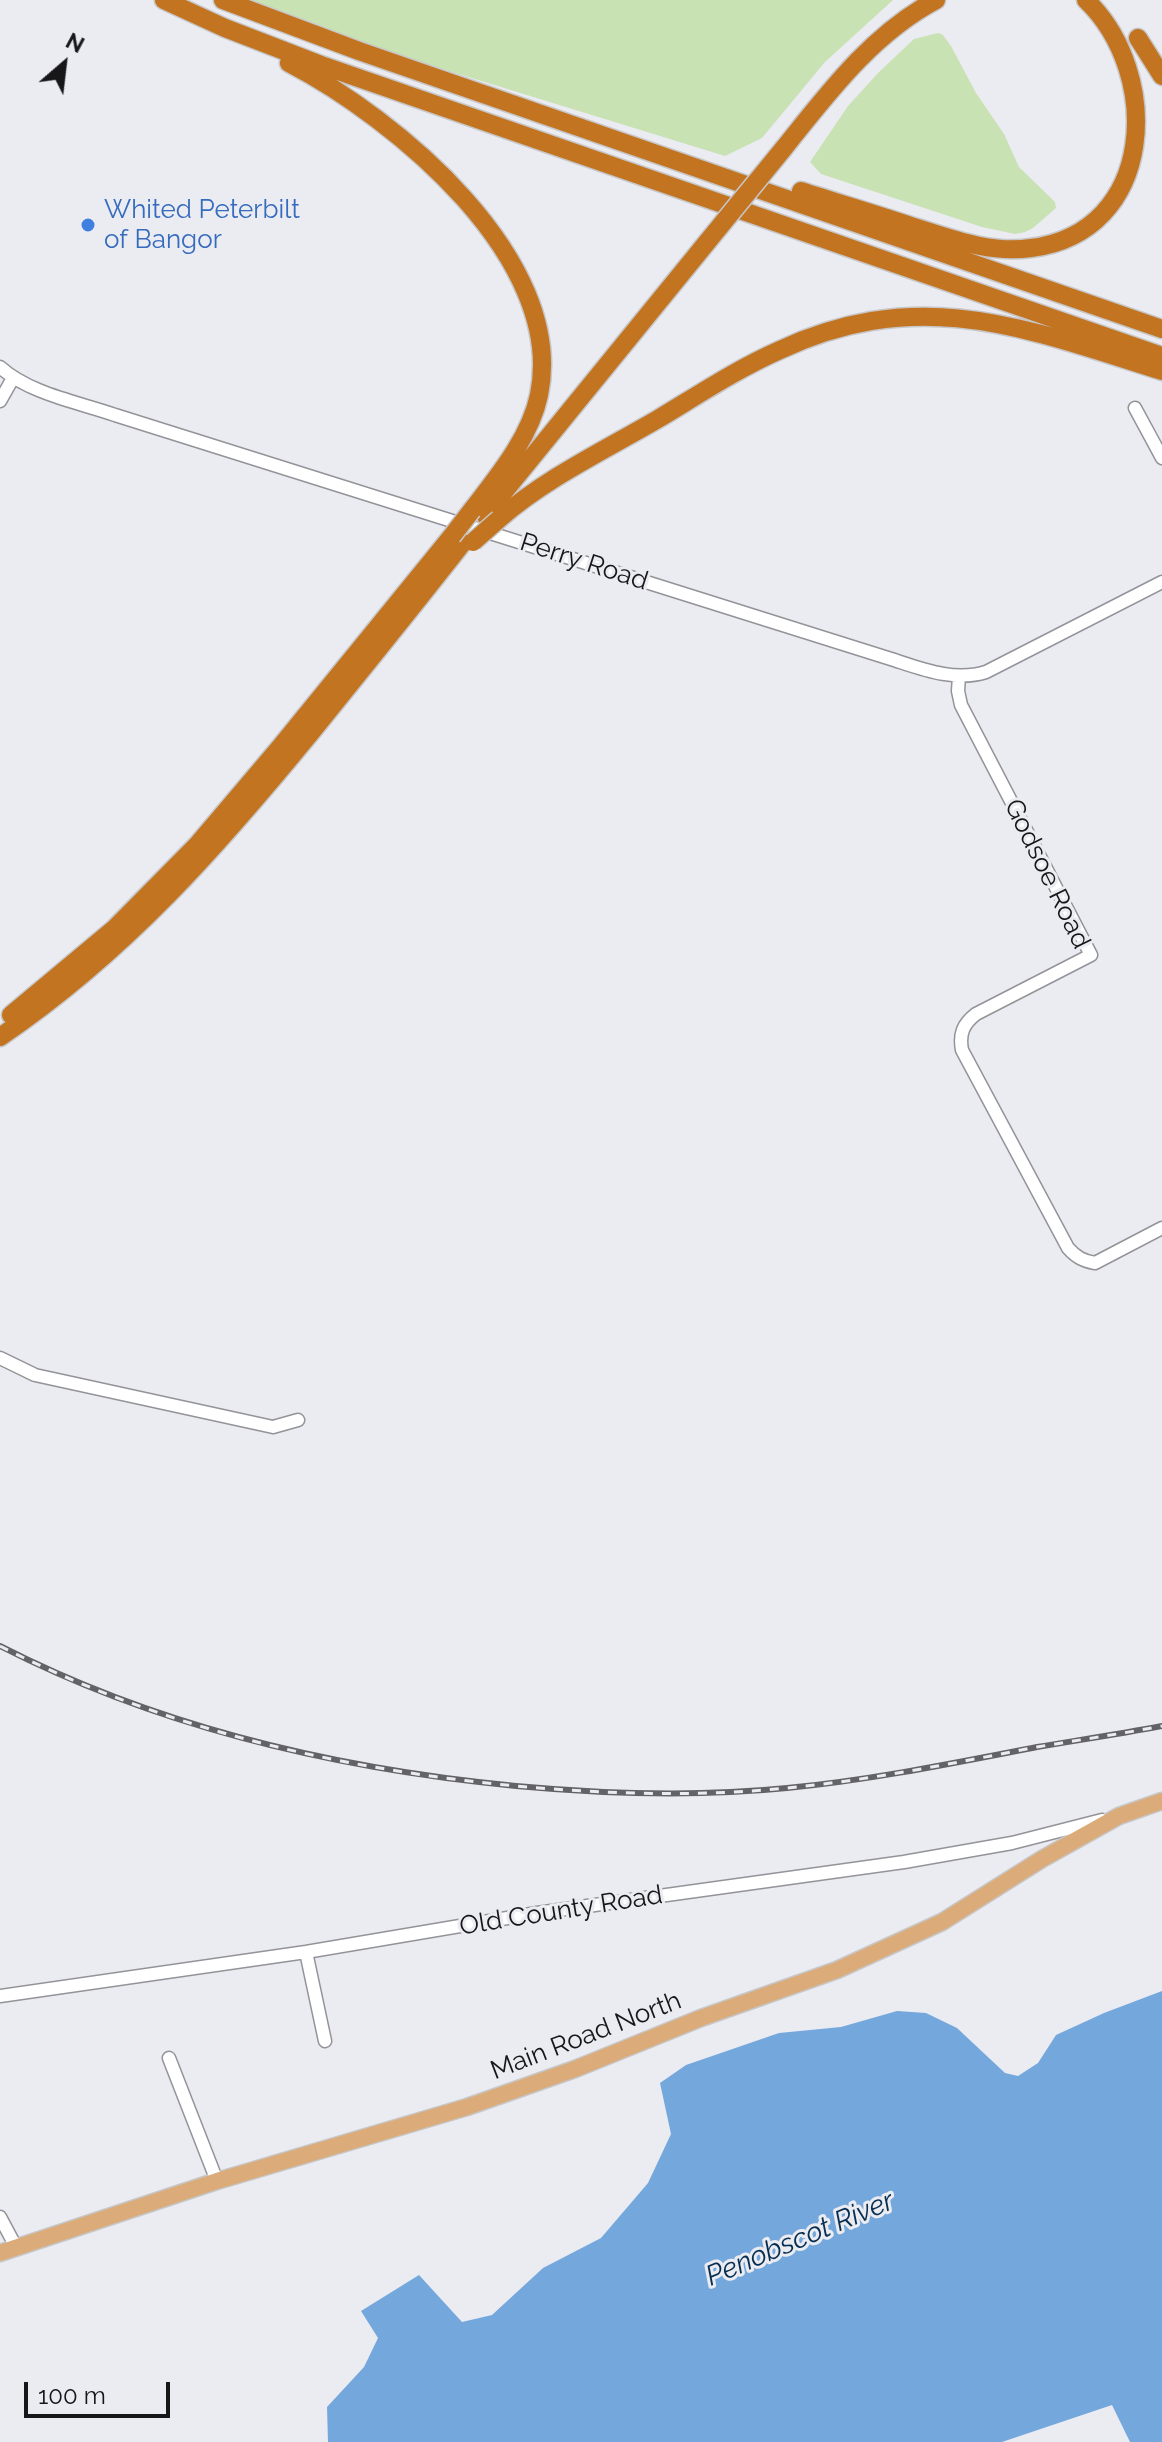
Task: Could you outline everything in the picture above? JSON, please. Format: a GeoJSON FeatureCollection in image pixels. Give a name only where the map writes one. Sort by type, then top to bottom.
{"type":"FeatureCollection","features":[{"type":"Feature","properties":{"kind":"highway"},"geometry":{"type":"LineString","coordinates":[[164,0],[324,82],[378,118],[444,176],[504,252],[522,286],[535,321],[541,378],[531,420],[491,486],[485,515]]}},
{"type":"Feature","properties":{"kind":"highway"},"geometry":{"type":"LineString","coordinates":[[223,0],[359,51],[1162,329]]}},
{"type":"Feature","properties":{"kind":"highway"},"geometry":{"type":"LineString","coordinates":[[491,486],[702,239],[846,58],[885,22],[916,0]]}},
{"type":"Feature","properties":{"kind":"highway"},"geometry":{"type":"LineString","coordinates":[[778,146],[864,54],[891,30],[936,0]]}},
{"type":"Feature","properties":{"kind":"highway"},"geometry":{"type":"LineString","coordinates":[[644,150],[744,173],[982,246],[1014,250],[1059,242],[1095,222],[1122,194],[1141,159],[1147,125],[1147,91],[1137,58],[1116,26],[1086,0]]}},
{"type":"Feature","properties":{"kind":"highway"},"geometry":{"type":"LineString","coordinates":[[1104,0],[1133,30],[1162,76]]}},
{"type":"Feature","properties":{"kind":"highway"},"geometry":{"type":"LineString","coordinates":[[194,14],[311,61],[1162,356]]}},
{"type":"Feature","properties":{"kind":"highway"},"geometry":{"type":"LineString","coordinates":[[0,1024],[97,945],[179,865],[485,515],[702,239]]}},
{"type":"Feature","properties":{"kind":"highway"},"geometry":{"type":"LineString","coordinates":[[0,1037],[83,975],[185,880],[259,796],[485,515],[547,485],[738,371],[797,343],[846,326],[927,316],[970,319],[1031,331],[1162,371]]}},
{"type":"Feature","properties":{"kind":"main road","name":"Main Road North"},"geometry":{"type":"LineString","coordinates":[[8,2250],[217,2181],[467,2107],[837,1970],[942,1922],[1042,1859],[1119,1816],[1162,1801]]}},
{"type":"Feature","properties":{"kind":"street","name":"Perry Road"},"geometry":{"type":"LineString","coordinates":[[0,367],[30,386],[115,415],[891,659],[959,676],[986,672],[1162,582]]}},
{"type":"Feature","properties":{"kind":"street"},"geometry":{"type":"LineString","coordinates":[[0,401],[13,378]]}},
{"type":"Feature","properties":{"kind":"street"},"geometry":{"type":"LineString","coordinates":[[1135,408],[1162,458]]}},
{"type":"Feature","properties":{"kind":"street","name":"Godsoe Road"},"geometry":{"type":"LineString","coordinates":[[959,676],[961,705],[1091,955],[967,1020],[960,1039],[962,1050],[1068,1248],[1084,1261],[1095,1263],[1162,1228]]}},
{"type":"Feature","properties":{"kind":"street"},"geometry":{"type":"LineString","coordinates":[[0,1358],[35,1375],[273,1427],[298,1420]]}},
{"type":"Feature","properties":{"kind":"street","name":"Old County Road"},"geometry":{"type":"LineString","coordinates":[[0,1996],[306,1952],[537,1913],[904,1862],[1012,1843],[1119,1816]]}},
{"type":"Feature","properties":{"kind":"street"},"geometry":{"type":"LineString","coordinates":[[306,1952],[325,2041]]}},
{"type":"Feature","properties":{"kind":"street"},"geometry":{"type":"LineString","coordinates":[[169,2058],[217,2181]]}},
{"type":"Feature","properties":{"kind":"street"},"geometry":{"type":"LineString","coordinates":[[0,2217],[8,2250]]}},
{"type":"Feature","properties":{"kind":"green space"},"geometry":{"type":"Polygon","coordinates":[[[247,0],[893,0],[825,62],[762,138],[725,156],[345,39],[247,0]]]}},
{"type":"Feature","properties":{"kind":"green space"},"geometry":{"type":"Polygon","coordinates":[[[938,33],[951,46],[976,93],[1004,134],[1019,167],[1055,202],[1056,208],[1025,232],[1015,234],[982,227],[821,174],[810,162],[848,106],[879,72],[914,39],[938,33]]]}},
{"type":"Feature","properties":{"kind":"water","name":"Penobscot River"},"geometry":{"type":"Polygon","coordinates":[[[1162,1991],[1162,2442],[1130,2442],[1112,2405],[1002,2442],[328,2442],[327,2407],[364,2367],[378,2338],[361,2311],[419,2275],[462,2322],[492,2315],[543,2268],[601,2238],[648,2183],[671,2134],[660,2083],[686,2065],[779,2033],[841,2027],[897,2011],[926,2013],[957,2028],[1005,2073],[1018,2076],[1038,2063],[1056,2035],[1162,1991]]]}},
{"type":"Feature","properties":{"kind":"railway"},"geometry":{"type":"LineString","coordinates":[[0,1646],[123,1700],[251,1740],[382,1768],[550,1789],[685,1793],[818,1785],[1162,1726]]}},
{"type":"Feature","properties":{"kind":"place","name":"Whited Peterbilt of Bangor"},"geometry":{"type":"Point","coordinates":[88,225]}}]}
